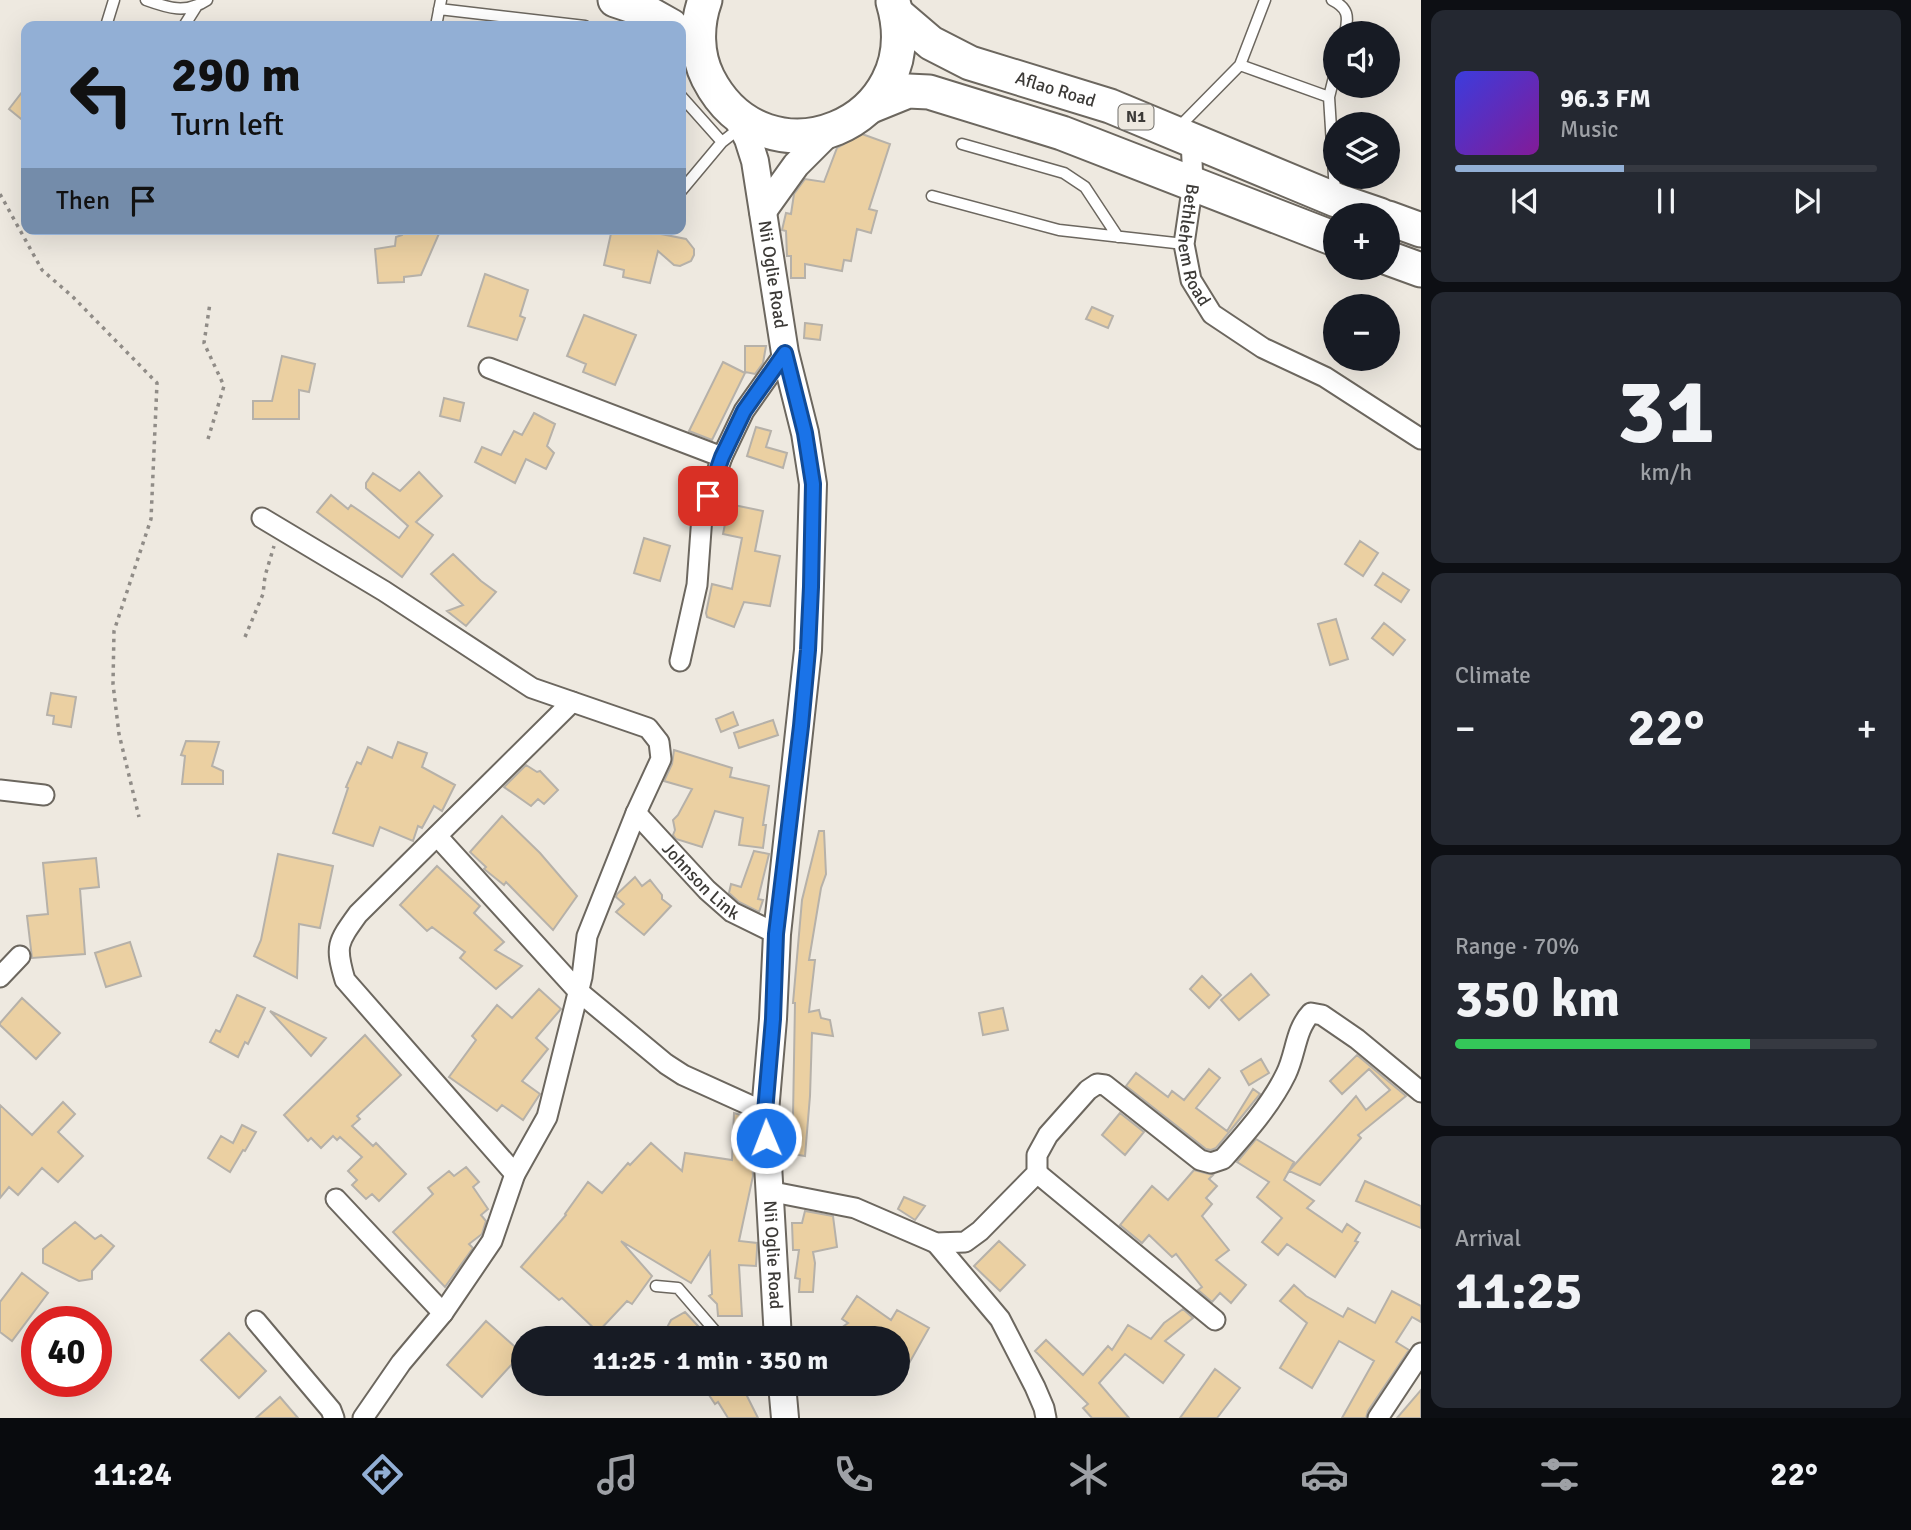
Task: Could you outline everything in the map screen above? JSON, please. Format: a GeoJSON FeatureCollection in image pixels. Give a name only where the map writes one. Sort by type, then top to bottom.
{"type":"FeatureCollection","features":[{"type":"Feature","properties":{"kind":"highway"},"geometry":{"type":"LineString","coordinates":[[615,0],[639,8],[662,21]]}},
{"type":"Feature","properties":{"kind":"highway","name":"N1"},"geometry":{"type":"LineString","coordinates":[[705,0],[691,46],[733,127],[756,127],[796,137],[829,132],[845,126],[871,106],[908,91],[929,92],[1062,133],[1323,234]]}},
{"type":"Feature","properties":{"kind":"highway","name":"N1"},"geometry":{"type":"LineString","coordinates":[[871,106],[886,86],[896,63],[899,47],[895,7]]}},
{"type":"Feature","properties":{"kind":"highway","name":"Aflao Road"},"geometry":{"type":"LineString","coordinates":[[895,7],[931,43],[970,64],[1110,106],[1345,203]]}},
{"type":"Feature","properties":{"kind":"highway"},"geometry":{"type":"LineString","coordinates":[[1400,222],[1421,230]]}},
{"type":"Feature","properties":{"kind":"highway"},"geometry":{"type":"LineString","coordinates":[[1400,262],[1421,270]]}},
{"type":"Feature","properties":{"kind":"street","name":"Nii Oglie Road"},"geometry":{"type":"LineString","coordinates":[[733,127],[755,161],[785,353],[805,433],[813,497],[808,650],[776,934],[773,1019],[765,1112],[775,1326]]}},
{"type":"Feature","properties":{"kind":"street"},"geometry":{"type":"LineString","coordinates":[[763,211],[796,165],[829,132]]}},
{"type":"Feature","properties":{"kind":"street","name":"Bethlehem Road"},"geometry":{"type":"LineString","coordinates":[[1182,135],[1193,183],[1184,244],[1191,281],[1212,314],[1263,348],[1325,377],[1421,439]]}},
{"type":"Feature","properties":{"kind":"street"},"geometry":{"type":"LineString","coordinates":[[680,661],[697,585],[702,516],[722,457],[744,411],[785,353]]}},
{"type":"Feature","properties":{"kind":"street"},"geometry":{"type":"LineString","coordinates":[[489,368],[722,457]]}},
{"type":"Feature","properties":{"kind":"street"},"geometry":{"type":"LineString","coordinates":[[269,522],[384,591],[532,688],[648,728],[659,742],[661,759],[636,813],[587,936],[578,990],[547,1117],[515,1174],[492,1241],[443,1313],[401,1363],[363,1418]]}},
{"type":"Feature","properties":{"kind":"street"},"geometry":{"type":"LineString","coordinates":[[515,1174],[345,980],[337,952],[343,934],[358,915],[572,702]]}},
{"type":"Feature","properties":{"kind":"street"},"geometry":{"type":"LineString","coordinates":[[0,790],[44,795]]}},
{"type":"Feature","properties":{"kind":"street","name":"Johnson Link"},"geometry":{"type":"LineString","coordinates":[[636,813],[707,890],[732,912],[776,934]]}},
{"type":"Feature","properties":{"kind":"street"},"geometry":{"type":"LineString","coordinates":[[437,836],[578,990],[675,1070],[765,1112]]}},
{"type":"Feature","properties":{"kind":"street"},"geometry":{"type":"LineString","coordinates":[[0,977],[20,956]]}},
{"type":"Feature","properties":{"kind":"street"},"geometry":{"type":"LineString","coordinates":[[768,1191],[855,1208],[936,1243],[965,1242],[980,1231],[1037,1173],[1037,1156],[1048,1135],[1088,1090],[1097,1084],[1105,1085],[1200,1160],[1211,1163],[1223,1160],[1280,1086],[1288,1071],[1303,1021],[1311,1013],[1322,1015],[1357,1039],[1421,1092]]}},
{"type":"Feature","properties":{"kind":"street"},"geometry":{"type":"LineString","coordinates":[[1037,1173],[1215,1320]]}},
{"type":"Feature","properties":{"kind":"street"},"geometry":{"type":"LineString","coordinates":[[335,1199],[443,1313]]}},
{"type":"Feature","properties":{"kind":"street"},"geometry":{"type":"LineString","coordinates":[[936,1243],[1000,1318],[1035,1387],[1046,1418]]}},
{"type":"Feature","properties":{"kind":"street"},"geometry":{"type":"LineString","coordinates":[[256,1321],[331,1410],[334,1418]]}},
{"type":"Feature","properties":{"kind":"street"},"geometry":{"type":"LineString","coordinates":[[1378,1418],[1421,1353]]}},
{"type":"Feature","properties":{"kind":"street"},"geometry":{"type":"LineString","coordinates":[[783,1396],[785,1418]]}},
{"type":"Feature","properties":{"kind":"lane"},"geometry":{"type":"LineString","coordinates":[[108,21],[114,0]]}},
{"type":"Feature","properties":{"kind":"lane"},"geometry":{"type":"LineString","coordinates":[[146,0],[182,11],[207,0]]}},
{"type":"Feature","properties":{"kind":"lane"},"geometry":{"type":"LineString","coordinates":[[1182,135],[1240,65],[1265,0]]}},
{"type":"Feature","properties":{"kind":"lane"},"geometry":{"type":"LineString","coordinates":[[1332,0],[1342,5],[1348,21]]}},
{"type":"Feature","properties":{"kind":"lane"},"geometry":{"type":"LineString","coordinates":[[440,5],[550,21]]}},
{"type":"Feature","properties":{"kind":"lane"},"geometry":{"type":"LineString","coordinates":[[187,21],[196,7]]}},
{"type":"Feature","properties":{"kind":"lane"},"geometry":{"type":"LineString","coordinates":[[1240,65],[1323,95]]}},
{"type":"Feature","properties":{"kind":"lane"},"geometry":{"type":"LineString","coordinates":[[1329,98],[1336,200]]}},
{"type":"Feature","properties":{"kind":"lane"},"geometry":{"type":"LineString","coordinates":[[686,99],[733,127],[686,185]]}},
{"type":"Feature","properties":{"kind":"lane"},"geometry":{"type":"LineString","coordinates":[[962,144],[1064,173],[1085,187],[1118,237]]}},
{"type":"Feature","properties":{"kind":"lane"},"geometry":{"type":"LineString","coordinates":[[933,196],[1059,230],[1184,244]]}},
{"type":"Feature","properties":{"kind":"lane"},"geometry":{"type":"LineString","coordinates":[[656,1286],[678,1288],[711,1326]]}},
{"type":"Feature","properties":{"kind":"path"},"geometry":{"type":"LineString","coordinates":[[0,194],[21,232]]}},
{"type":"Feature","properties":{"kind":"path"},"geometry":{"type":"LineString","coordinates":[[23,235],[42,270],[73,297],[157,383],[151,519],[114,631],[113,684],[120,733],[139,817]]}},
{"type":"Feature","properties":{"kind":"path"},"geometry":{"type":"LineString","coordinates":[[208,439],[224,386],[204,343],[209,303]]}},
{"type":"Feature","properties":{"kind":"path"},"geometry":{"type":"LineString","coordinates":[[245,637],[263,594],[269,522]]}},
{"type":"Feature","properties":{"kind":"building"},"geometry":{"type":"Polygon","coordinates":[[[21,93],[21,119],[9,109],[21,93]]]}},
{"type":"Feature","properties":{"kind":"building"},"geometry":{"type":"Polygon","coordinates":[[[862,134],[890,144],[869,209],[877,211],[871,233],[857,229],[851,261],[844,260],[842,271],[805,264],[805,278],[791,278],[791,256],[787,256],[786,231],[782,230],[786,213],[791,214],[794,194],[805,179],[824,182],[837,148],[862,134]]]}},
{"type":"Feature","properties":{"kind":"building"},"geometry":{"type":"Polygon","coordinates":[[[438,235],[421,275],[404,277],[404,282],[378,283],[375,249],[395,246],[396,237],[438,235]]]}},
{"type":"Feature","properties":{"kind":"building"},"geometry":{"type":"Polygon","coordinates":[[[611,235],[666,235],[686,239],[694,249],[691,261],[680,266],[674,265],[658,251],[650,283],[623,277],[624,270],[604,265],[611,235]]]}},
{"type":"Feature","properties":{"kind":"building"},"geometry":{"type":"Polygon","coordinates":[[[485,274],[528,290],[520,316],[525,318],[517,340],[468,326],[485,274]]]}},
{"type":"Feature","properties":{"kind":"building"},"geometry":{"type":"Polygon","coordinates":[[[1092,307],[1113,316],[1108,328],[1086,319],[1092,307]]]}},
{"type":"Feature","properties":{"kind":"building"},"geometry":{"type":"Polygon","coordinates":[[[584,315],[636,335],[615,385],[583,372],[586,364],[567,356],[584,315]]]}},
{"type":"Feature","properties":{"kind":"building"},"geometry":{"type":"Polygon","coordinates":[[[805,323],[822,325],[820,340],[804,338],[805,323]]]}},
{"type":"Feature","properties":{"kind":"building"},"geometry":{"type":"Polygon","coordinates":[[[745,346],[766,346],[763,363],[755,374],[745,372],[745,346]]]}},
{"type":"Feature","properties":{"kind":"building"},"geometry":{"type":"Polygon","coordinates":[[[282,356],[315,364],[309,392],[299,390],[299,419],[253,419],[253,401],[272,401],[282,356]]]}},
{"type":"Feature","properties":{"kind":"building"},"geometry":{"type":"Polygon","coordinates":[[[723,362],[745,373],[712,440],[689,431],[723,362]]]}},
{"type":"Feature","properties":{"kind":"building"},"geometry":{"type":"Polygon","coordinates":[[[444,398],[464,403],[460,421],[440,416],[444,398]]]}},
{"type":"Feature","properties":{"kind":"building"},"geometry":{"type":"Polygon","coordinates":[[[534,413],[555,424],[547,446],[554,453],[546,469],[526,459],[515,483],[475,462],[482,447],[501,455],[514,431],[522,435],[534,413]]]}},
{"type":"Feature","properties":{"kind":"building"},"geometry":{"type":"Polygon","coordinates":[[[756,427],[771,431],[766,447],[787,453],[783,468],[747,456],[756,427]]]}},
{"type":"Feature","properties":{"kind":"building"},"geometry":{"type":"Polygon","coordinates":[[[419,472],[442,496],[416,522],[433,535],[402,577],[317,512],[331,495],[348,509],[351,505],[399,538],[408,526],[366,488],[366,483],[373,473],[400,491],[419,472]]]}},
{"type":"Feature","properties":{"kind":"building"},"geometry":{"type":"Polygon","coordinates":[[[729,504],[763,511],[755,551],[780,556],[770,606],[744,602],[734,627],[707,617],[706,613],[712,584],[732,589],[742,538],[723,534],[729,504]]]}},
{"type":"Feature","properties":{"kind":"building"},"geometry":{"type":"Polygon","coordinates":[[[644,538],[670,546],[660,581],[634,573],[644,538]]]}},
{"type":"Feature","properties":{"kind":"building"},"geometry":{"type":"Polygon","coordinates":[[[1360,541],[1378,553],[1363,576],[1345,564],[1360,541]]]}},
{"type":"Feature","properties":{"kind":"building"},"geometry":{"type":"Polygon","coordinates":[[[453,554],[496,592],[466,626],[447,611],[463,605],[431,574],[453,554]]]}},
{"type":"Feature","properties":{"kind":"building"},"geometry":{"type":"Polygon","coordinates":[[[1383,573],[1409,590],[1401,602],[1375,585],[1383,573]]]}},
{"type":"Feature","properties":{"kind":"building"},"geometry":{"type":"Polygon","coordinates":[[[1336,619],[1348,659],[1330,665],[1318,624],[1336,619]]]}},
{"type":"Feature","properties":{"kind":"building"},"geometry":{"type":"Polygon","coordinates":[[[1384,623],[1405,640],[1393,655],[1372,638],[1384,623]]]}},
{"type":"Feature","properties":{"kind":"building"},"geometry":{"type":"Polygon","coordinates":[[[51,693],[76,697],[71,727],[53,724],[54,716],[47,715],[51,693]]]}},
{"type":"Feature","properties":{"kind":"building"},"geometry":{"type":"Polygon","coordinates":[[[733,712],[738,725],[721,732],[716,719],[733,712]]]}},
{"type":"Feature","properties":{"kind":"building"},"geometry":{"type":"Polygon","coordinates":[[[773,720],[778,735],[739,748],[734,733],[773,720]]]}},
{"type":"Feature","properties":{"kind":"building"},"geometry":{"type":"Polygon","coordinates":[[[186,741],[219,742],[212,766],[223,771],[223,784],[182,784],[185,756],[181,755],[186,741]]]}},
{"type":"Feature","properties":{"kind":"building"},"geometry":{"type":"Polygon","coordinates":[[[398,742],[427,753],[422,767],[455,785],[442,811],[434,806],[422,828],[418,826],[413,841],[380,827],[373,846],[333,833],[348,788],[346,787],[357,762],[361,764],[368,747],[392,758],[398,742]]]}},
{"type":"Feature","properties":{"kind":"building"},"geometry":{"type":"Polygon","coordinates":[[[674,750],[732,768],[730,777],[769,786],[763,825],[766,825],[763,848],[739,845],[743,818],[715,811],[702,847],[676,839],[673,835],[673,820],[692,789],[664,781],[672,764],[674,750]]]}},
{"type":"Feature","properties":{"kind":"building"},"geometry":{"type":"Polygon","coordinates":[[[526,765],[537,772],[540,771],[558,790],[544,804],[538,799],[531,806],[504,787],[526,765]]]}},
{"type":"Feature","properties":{"kind":"building"},"geometry":{"type":"Polygon","coordinates":[[[502,816],[540,853],[577,896],[553,930],[506,882],[504,885],[484,869],[486,867],[470,852],[502,816]]]}},
{"type":"Feature","properties":{"kind":"building"},"geometry":{"type":"Polygon","coordinates":[[[819,831],[824,831],[826,874],[821,888],[809,960],[815,960],[809,1012],[819,1010],[821,1018],[830,1020],[833,1036],[812,1033],[805,1156],[792,1154],[790,1117],[793,1117],[793,1003],[802,900],[819,831]]]}},
{"type":"Feature","properties":{"kind":"building"},"geometry":{"type":"Polygon","coordinates":[[[754,851],[769,854],[758,899],[763,900],[759,912],[739,902],[729,893],[731,884],[741,887],[754,851]]]}},
{"type":"Feature","properties":{"kind":"building"},"geometry":{"type":"Polygon","coordinates":[[[278,854],[333,866],[320,928],[299,924],[297,978],[254,956],[261,940],[278,854]]]}},
{"type":"Feature","properties":{"kind":"building"},"geometry":{"type":"Polygon","coordinates":[[[96,858],[99,887],[80,889],[85,954],[32,958],[27,916],[48,914],[43,863],[96,858]]]}},
{"type":"Feature","properties":{"kind":"building"},"geometry":{"type":"Polygon","coordinates":[[[437,866],[480,906],[474,913],[504,942],[495,950],[522,966],[496,989],[460,958],[465,952],[432,927],[427,931],[400,905],[437,866]]]}},
{"type":"Feature","properties":{"kind":"building"},"geometry":{"type":"Polygon","coordinates":[[[635,877],[642,886],[650,880],[662,895],[662,899],[671,906],[644,935],[616,912],[624,904],[616,897],[617,894],[635,877]]]}},
{"type":"Feature","properties":{"kind":"building"},"geometry":{"type":"Polygon","coordinates":[[[130,942],[141,976],[106,987],[95,953],[130,942]]]}},
{"type":"Feature","properties":{"kind":"building"},"geometry":{"type":"Polygon","coordinates":[[[1251,974],[1269,995],[1239,1020],[1221,1000],[1251,974]]]}},
{"type":"Feature","properties":{"kind":"building"},"geometry":{"type":"Polygon","coordinates":[[[1202,976],[1221,995],[1209,1008],[1190,989],[1202,976]]]}},
{"type":"Feature","properties":{"kind":"building"},"geometry":{"type":"Polygon","coordinates":[[[539,989],[561,1009],[536,1038],[548,1049],[522,1081],[540,1094],[523,1120],[502,1105],[497,1111],[449,1077],[476,1040],[472,1036],[497,1005],[512,1018],[539,989]]]}},
{"type":"Feature","properties":{"kind":"building"},"geometry":{"type":"Polygon","coordinates":[[[237,995],[265,1008],[248,1044],[245,1042],[238,1057],[210,1042],[216,1030],[220,1032],[237,995]]]}},
{"type":"Feature","properties":{"kind":"building"},"geometry":{"type":"Polygon","coordinates":[[[22,998],[60,1033],[36,1059],[0,1025],[22,998]]]}},
{"type":"Feature","properties":{"kind":"building"},"geometry":{"type":"Polygon","coordinates":[[[1003,1008],[1008,1030],[983,1035],[979,1013],[1003,1008]]]}},
{"type":"Feature","properties":{"kind":"building"},"geometry":{"type":"Polygon","coordinates":[[[270,1011],[326,1038],[311,1056],[270,1011]]]}},
{"type":"Feature","properties":{"kind":"building"},"geometry":{"type":"Polygon","coordinates":[[[365,1035],[401,1075],[357,1116],[360,1119],[352,1126],[373,1146],[376,1143],[406,1174],[379,1201],[372,1194],[366,1199],[352,1185],[357,1180],[348,1171],[362,1157],[340,1137],[337,1140],[333,1136],[321,1148],[311,1138],[308,1141],[284,1115],[365,1035]]]}},
{"type":"Feature","properties":{"kind":"building"},"geometry":{"type":"Polygon","coordinates":[[[1357,1055],[1406,1096],[1358,1135],[1361,1138],[1320,1185],[1289,1171],[1356,1096],[1366,1110],[1390,1090],[1369,1069],[1342,1094],[1330,1081],[1357,1055]]]}},
{"type":"Feature","properties":{"kind":"building"},"geometry":{"type":"Polygon","coordinates":[[[1261,1059],[1269,1073],[1249,1085],[1241,1071],[1261,1059]]]}},
{"type":"Feature","properties":{"kind":"building"},"geometry":{"type":"Polygon","coordinates":[[[1209,1069],[1220,1078],[1196,1108],[1227,1131],[1253,1089],[1260,1094],[1216,1148],[1211,1150],[1206,1149],[1126,1086],[1136,1073],[1168,1097],[1172,1091],[1184,1100],[1209,1069]]]}},
{"type":"Feature","properties":{"kind":"building"},"geometry":{"type":"Polygon","coordinates":[[[63,1102],[75,1114],[58,1132],[83,1156],[58,1182],[42,1168],[18,1195],[9,1187],[0,1198],[0,1105],[32,1135],[63,1102]]]}},
{"type":"Feature","properties":{"kind":"building"},"geometry":{"type":"Polygon","coordinates":[[[734,1113],[750,1118],[747,1162],[752,1163],[753,1176],[739,1241],[757,1243],[756,1266],[739,1265],[742,1316],[718,1316],[717,1304],[709,1296],[712,1294],[710,1252],[691,1283],[621,1241],[652,1276],[632,1304],[627,1301],[604,1326],[592,1326],[562,1298],[559,1300],[521,1267],[566,1215],[588,1182],[602,1193],[628,1163],[630,1165],[651,1143],[682,1171],[685,1153],[732,1160],[734,1113]]]}},
{"type":"Feature","properties":{"kind":"building"},"geometry":{"type":"Polygon","coordinates":[[[1120,1113],[1144,1132],[1125,1155],[1102,1135],[1120,1113]]]}},
{"type":"Feature","properties":{"kind":"building"},"geometry":{"type":"Polygon","coordinates":[[[242,1125],[256,1132],[230,1172],[208,1158],[221,1136],[233,1143],[242,1125]]]}},
{"type":"Feature","properties":{"kind":"building"},"geometry":{"type":"Polygon","coordinates":[[[1256,1139],[1294,1162],[1284,1180],[1314,1201],[1307,1208],[1342,1232],[1347,1224],[1360,1233],[1355,1241],[1358,1242],[1335,1277],[1287,1244],[1278,1255],[1262,1242],[1282,1218],[1257,1197],[1269,1182],[1237,1162],[1256,1139]]]}},
{"type":"Feature","properties":{"kind":"building"},"geometry":{"type":"Polygon","coordinates":[[[466,1167],[479,1182],[473,1187],[488,1209],[481,1215],[486,1221],[482,1234],[469,1244],[473,1248],[445,1287],[393,1232],[433,1194],[428,1188],[449,1171],[454,1176],[466,1167]]]}},
{"type":"Feature","properties":{"kind":"building"},"geometry":{"type":"Polygon","coordinates":[[[1194,1170],[1213,1175],[1209,1179],[1217,1186],[1206,1198],[1212,1204],[1202,1216],[1229,1250],[1216,1260],[1246,1285],[1231,1303],[1220,1293],[1212,1302],[1198,1290],[1202,1287],[1176,1254],[1172,1257],[1149,1235],[1142,1243],[1120,1225],[1152,1186],[1168,1200],[1194,1170]]]}},
{"type":"Feature","properties":{"kind":"building"},"geometry":{"type":"Polygon","coordinates":[[[1365,1181],[1421,1206],[1421,1228],[1356,1201],[1365,1181]]]}},
{"type":"Feature","properties":{"kind":"building"},"geometry":{"type":"Polygon","coordinates":[[[904,1197],[925,1206],[915,1220],[898,1209],[904,1197]]]}},
{"type":"Feature","properties":{"kind":"building"},"geometry":{"type":"Polygon","coordinates":[[[805,1211],[833,1216],[837,1247],[813,1252],[813,1292],[799,1292],[800,1279],[795,1278],[799,1250],[793,1250],[792,1223],[802,1223],[805,1211]]]}},
{"type":"Feature","properties":{"kind":"building"},"geometry":{"type":"Polygon","coordinates":[[[75,1222],[95,1239],[101,1235],[114,1246],[92,1271],[92,1279],[79,1281],[43,1263],[43,1249],[75,1222]]]}},
{"type":"Feature","properties":{"kind":"building"},"geometry":{"type":"Polygon","coordinates":[[[999,1241],[1025,1265],[1000,1291],[974,1266],[999,1241]]]}},
{"type":"Feature","properties":{"kind":"building"},"geometry":{"type":"Polygon","coordinates":[[[22,1273],[48,1293],[38,1306],[21,1306],[21,1329],[12,1341],[0,1332],[0,1302],[22,1273]]]}},
{"type":"Feature","properties":{"kind":"building"},"geometry":{"type":"Polygon","coordinates":[[[1294,1285],[1306,1296],[1343,1317],[1348,1308],[1375,1323],[1392,1291],[1421,1306],[1421,1322],[1412,1317],[1396,1342],[1409,1350],[1366,1418],[1342,1418],[1374,1361],[1339,1341],[1312,1388],[1280,1368],[1307,1323],[1280,1301],[1294,1285]]]}},
{"type":"Feature","properties":{"kind":"building"},"geometry":{"type":"Polygon","coordinates":[[[857,1296],[891,1320],[897,1310],[929,1328],[910,1362],[910,1326],[844,1326],[848,1323],[842,1319],[857,1296]]]}},
{"type":"Feature","properties":{"kind":"building"},"geometry":{"type":"Polygon","coordinates":[[[1183,1309],[1193,1318],[1165,1341],[1184,1355],[1163,1383],[1125,1354],[1099,1383],[1129,1418],[1092,1418],[1083,1408],[1088,1404],[1035,1351],[1046,1340],[1083,1375],[1108,1346],[1112,1350],[1128,1325],[1151,1339],[1164,1323],[1183,1309]]]}},
{"type":"Feature","properties":{"kind":"building"},"geometry":{"type":"Polygon","coordinates":[[[685,1312],[698,1326],[668,1326],[671,1320],[685,1312]]]}},
{"type":"Feature","properties":{"kind":"building"},"geometry":{"type":"Polygon","coordinates":[[[486,1321],[511,1343],[511,1365],[482,1397],[447,1365],[486,1321]]]}},
{"type":"Feature","properties":{"kind":"building"},"geometry":{"type":"Polygon","coordinates":[[[229,1333],[266,1371],[239,1398],[201,1360],[229,1333]]]}},
{"type":"Feature","properties":{"kind":"building"},"geometry":{"type":"Polygon","coordinates":[[[1215,1369],[1240,1388],[1217,1418],[1180,1418],[1215,1369]]]}},
{"type":"Feature","properties":{"kind":"building"},"geometry":{"type":"Polygon","coordinates":[[[1421,1390],[1421,1418],[1397,1418],[1421,1390]]]}},
{"type":"Feature","properties":{"kind":"building"},"geometry":{"type":"Polygon","coordinates":[[[710,1396],[747,1396],[758,1418],[728,1418],[718,1402],[715,1404],[710,1396]]]}},
{"type":"Feature","properties":{"kind":"building"},"geometry":{"type":"Polygon","coordinates":[[[280,1397],[298,1418],[256,1418],[280,1397]]]}},
{"type":"Feature","properties":{"kind":"route"},"geometry":{"type":"LineString","coordinates":[[708,496],[722,457],[744,411],[785,353],[805,433],[813,484],[811,587],[801,726],[776,934],[773,1019],[765,1112],[766,1138]]}}]}
